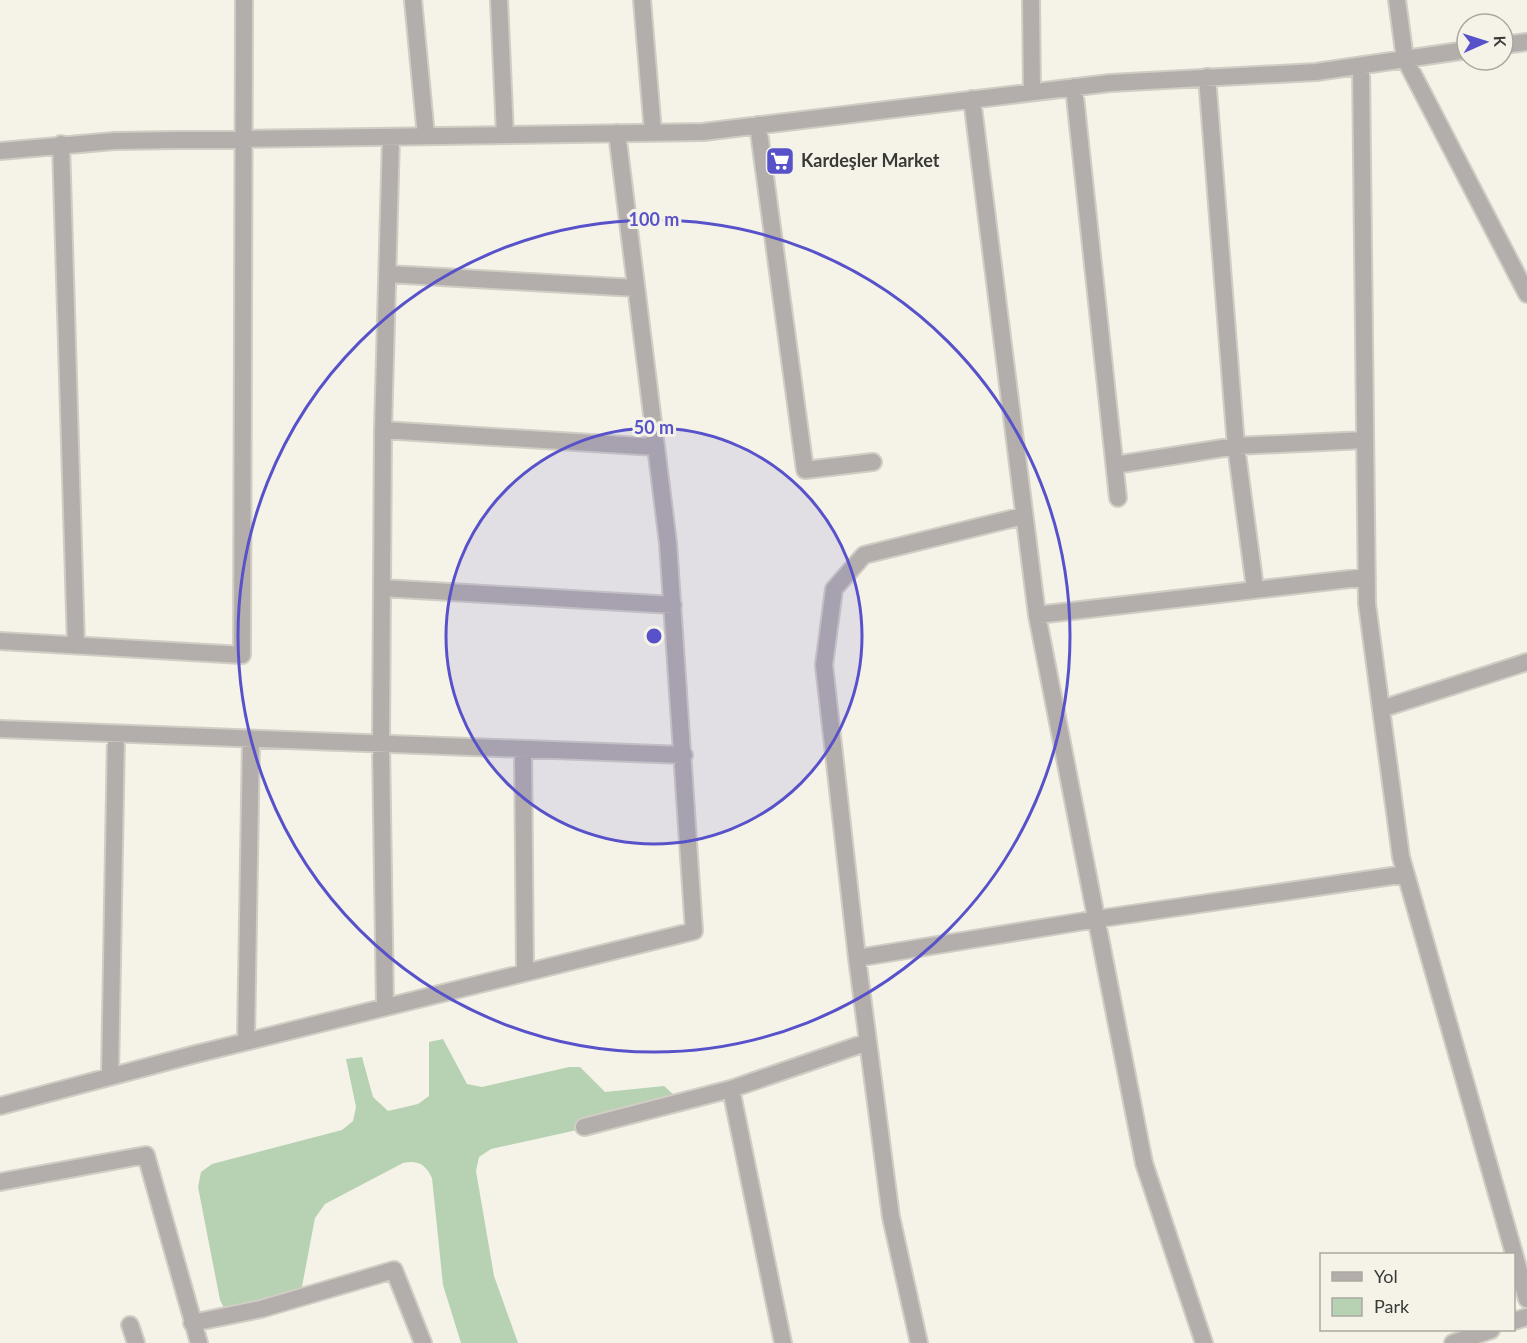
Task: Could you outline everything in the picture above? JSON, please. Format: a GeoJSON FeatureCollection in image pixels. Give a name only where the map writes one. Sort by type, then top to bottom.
{"type":"FeatureCollection","features":[{"type":"Feature","properties":{"kind":"street"},"geometry":{"type":"LineString","coordinates":[[0,641],[242,655],[244,0]]}},
{"type":"Feature","properties":{"kind":"street"},"geometry":{"type":"LineString","coordinates":[[413,0],[426,136]]}},
{"type":"Feature","properties":{"kind":"street"},"geometry":{"type":"LineString","coordinates":[[499,0],[505,135]]}},
{"type":"Feature","properties":{"kind":"street"},"geometry":{"type":"LineString","coordinates":[[642,0],[653,132]]}},
{"type":"Feature","properties":{"kind":"street"},"geometry":{"type":"LineString","coordinates":[[1031,0],[1032,92]]}},
{"type":"Feature","properties":{"kind":"street"},"geometry":{"type":"LineString","coordinates":[[1397,0],[1405,59],[1527,294]]}},
{"type":"Feature","properties":{"kind":"street"},"geometry":{"type":"LineString","coordinates":[[0,151],[114,141],[703,132],[1110,82],[1316,72],[1455,52]]}},
{"type":"Feature","properties":{"kind":"street"},"geometry":{"type":"LineString","coordinates":[[1361,66],[1367,604],[1401,857],[1514,1253]]}},
{"type":"Feature","properties":{"kind":"street"},"geometry":{"type":"LineString","coordinates":[[1208,77],[1236,446],[1255,588]]}},
{"type":"Feature","properties":{"kind":"street"},"geometry":{"type":"LineString","coordinates":[[1074,87],[1118,498]]}},
{"type":"Feature","properties":{"kind":"street"},"geometry":{"type":"LineString","coordinates":[[972,99],[1037,615],[1144,1163],[1204,1343]]}},
{"type":"Feature","properties":{"kind":"street"},"geometry":{"type":"LineString","coordinates":[[758,125],[805,470],[873,462]]}},
{"type":"Feature","properties":{"kind":"street"},"geometry":{"type":"LineString","coordinates":[[0,1106],[246,1041],[694,931],[668,543],[617,133]]}},
{"type":"Feature","properties":{"kind":"street"},"geometry":{"type":"LineString","coordinates":[[385,1007],[381,744],[383,430],[391,136]]}},
{"type":"Feature","properties":{"kind":"street"},"geometry":{"type":"LineString","coordinates":[[61,144],[76,645]]}},
{"type":"Feature","properties":{"kind":"street"},"geometry":{"type":"LineString","coordinates":[[388,274],[636,288]]}},
{"type":"Feature","properties":{"kind":"street"},"geometry":{"type":"LineString","coordinates":[[383,430],[656,447]]}},
{"type":"Feature","properties":{"kind":"street"},"geometry":{"type":"LineString","coordinates":[[1114,465],[1236,446],[1365,440]]}},
{"type":"Feature","properties":{"kind":"street"},"geometry":{"type":"LineString","coordinates":[[919,1343],[891,1217],[857,958],[824,665],[834,589],[864,555],[1023,516]]}},
{"type":"Feature","properties":{"kind":"street"},"geometry":{"type":"LineString","coordinates":[[1037,615],[1255,588],[1367,577]]}},
{"type":"Feature","properties":{"kind":"street"},"geometry":{"type":"LineString","coordinates":[[382,588],[673,605]]}},
{"type":"Feature","properties":{"kind":"street"},"geometry":{"type":"LineString","coordinates":[[1381,710],[1527,662]]}},
{"type":"Feature","properties":{"kind":"street"},"geometry":{"type":"LineString","coordinates":[[0,729],[684,755]]}},
{"type":"Feature","properties":{"kind":"street"},"geometry":{"type":"LineString","coordinates":[[110,1077],[116,734]]}},
{"type":"Feature","properties":{"kind":"street"},"geometry":{"type":"LineString","coordinates":[[246,1041],[251,739]]}},
{"type":"Feature","properties":{"kind":"street"},"geometry":{"type":"LineString","coordinates":[[523,749],[525,972]]}},
{"type":"Feature","properties":{"kind":"street"},"geometry":{"type":"LineString","coordinates":[[857,958],[1097,919],[1406,874]]}},
{"type":"Feature","properties":{"kind":"street"},"geometry":{"type":"LineString","coordinates":[[584,1127],[731,1089],[868,1042]]}},
{"type":"Feature","properties":{"kind":"street"},"geometry":{"type":"LineString","coordinates":[[731,1089],[783,1343]]}},
{"type":"Feature","properties":{"kind":"street"},"geometry":{"type":"LineString","coordinates":[[0,1182],[146,1155],[199,1343]]}},
{"type":"Feature","properties":{"kind":"street"},"geometry":{"type":"LineString","coordinates":[[1515,1257],[1527,1299]]}},
{"type":"Feature","properties":{"kind":"street"},"geometry":{"type":"LineString","coordinates":[[192,1323],[261,1309],[394,1270],[423,1343]]}},
{"type":"Feature","properties":{"kind":"street"},"geometry":{"type":"LineString","coordinates":[[130,1325],[136,1343]]}},
{"type":"Feature","properties":{"kind":"street"},"geometry":{"type":"LineString","coordinates":[[1453,1343],[1486,1331]]}},
{"type":"Feature","properties":{"kind":"green space"},"geometry":{"type":"Polygon","coordinates":[[[443,1039],[467,1084],[482,1087],[569,1067],[580,1067],[605,1092],[664,1086],[686,1106],[491,1149],[479,1157],[476,1171],[494,1276],[518,1343],[461,1343],[443,1285],[432,1178],[424,1166],[413,1162],[403,1163],[325,1204],[315,1218],[301,1292],[225,1310],[220,1300],[198,1187],[201,1172],[212,1164],[342,1130],[353,1121],[356,1107],[346,1059],[362,1057],[373,1097],[388,1111],[418,1104],[429,1096],[429,1042],[443,1039]]]}},
{"type":"Feature","properties":{"kind":"place","name":"Kardeşler Market"},"geometry":{"type":"Point","coordinates":[780,161]}}]}
